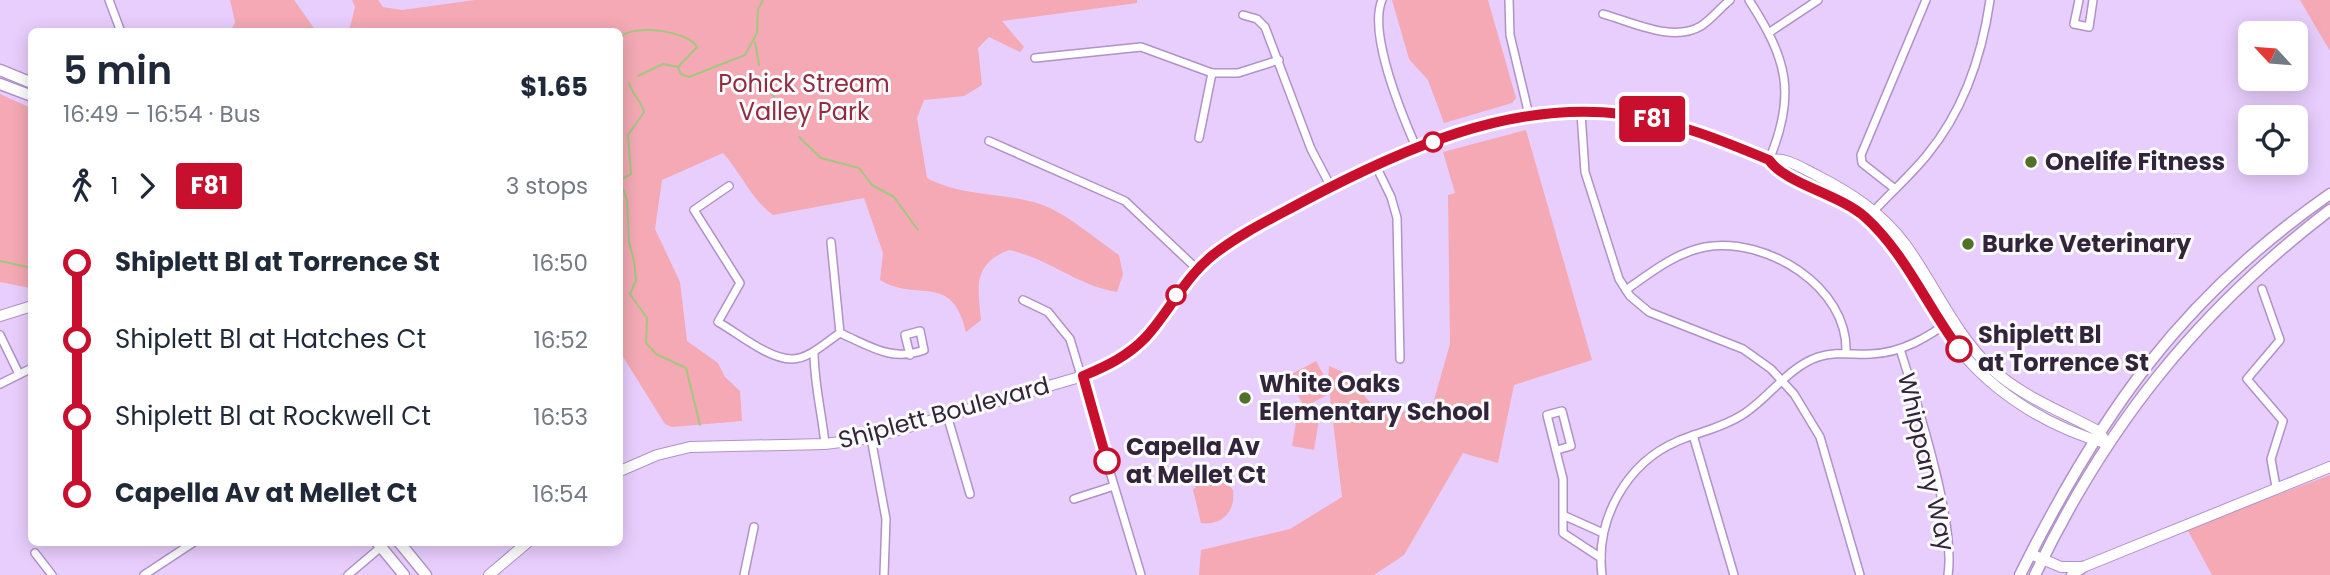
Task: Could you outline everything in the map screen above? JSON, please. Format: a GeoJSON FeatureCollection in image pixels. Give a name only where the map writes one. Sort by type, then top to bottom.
{"type":"FeatureCollection","features":[{"type":"Feature","properties":{"kind":"main road"},"geometry":{"type":"LineString","coordinates":[[0,70],[28,81]]}},
{"type":"Feature","properties":{"kind":"main road"},"geometry":{"type":"LineString","coordinates":[[0,84],[28,94]]}},
{"type":"Feature","properties":{"kind":"main road"},"geometry":{"type":"LineString","coordinates":[[2020,575],[2096,435],[2141,370],[2211,291],[2242,261],[2330,194]]}},
{"type":"Feature","properties":{"kind":"main road"},"geometry":{"type":"LineString","coordinates":[[2035,575],[2108,444],[2144,391],[2221,302],[2330,210]]}},
{"type":"Feature","properties":{"kind":"main road"},"geometry":{"type":"LineString","coordinates":[[380,546],[404,575]]}},
{"type":"Feature","properties":{"kind":"main road"},"geometry":{"type":"LineString","coordinates":[[402,546],[426,575]]}},
{"type":"Feature","properties":{"kind":"main road"},"geometry":{"type":"LineString","coordinates":[[2072,575],[2083,567]]}},
{"type":"Feature","properties":{"kind":"street"},"geometry":{"type":"LineString","coordinates":[[109,0],[120,28]]}},
{"type":"Feature","properties":{"kind":"street"},"geometry":{"type":"LineString","coordinates":[[1382,0],[1378,10],[1390,77],[1416,147]]}},
{"type":"Feature","properties":{"kind":"street"},"geometry":{"type":"LineString","coordinates":[[1510,0],[1510,35],[1529,116]]}},
{"type":"Feature","properties":{"kind":"street"},"geometry":{"type":"LineString","coordinates":[[1603,13],[1667,32],[1683,32],[1703,25],[1731,0]]}},
{"type":"Feature","properties":{"kind":"street"},"geometry":{"type":"LineString","coordinates":[[1749,0],[1770,32],[1781,59],[1786,96],[1782,129],[1769,160]]}},
{"type":"Feature","properties":{"kind":"street"},"geometry":{"type":"LineString","coordinates":[[1770,32],[1818,0]]}},
{"type":"Feature","properties":{"kind":"street"},"geometry":{"type":"LineString","coordinates":[[1895,189],[1862,163],[1861,155],[1926,0]]}},
{"type":"Feature","properties":{"kind":"street"},"geometry":{"type":"LineString","coordinates":[[1871,215],[1929,153],[1955,114],[1977,63],[1990,0]]}},
{"type":"Feature","properties":{"kind":"street"},"geometry":{"type":"LineString","coordinates":[[2079,0],[2074,24],[2089,27],[2094,0]]}},
{"type":"Feature","properties":{"kind":"street"},"geometry":{"type":"LineString","coordinates":[[1243,15],[1257,19],[1265,27],[1311,149],[1331,187]]}},
{"type":"Feature","properties":{"kind":"street"},"geometry":{"type":"LineString","coordinates":[[1035,58],[1141,47],[1212,73],[1238,73],[1279,60]]}},
{"type":"Feature","properties":{"kind":"street"},"geometry":{"type":"LineString","coordinates":[[1199,138],[1212,73]]}},
{"type":"Feature","properties":{"kind":"street"},"geometry":{"type":"LineString","coordinates":[[1580,113],[1585,172],[1614,268],[1626,290],[1640,306],[1660,318],[1712,334],[1743,349],[1783,381],[1803,406],[1820,437],[1860,575]]}},
{"type":"Feature","properties":{"kind":"street","name":"Shiplett Boulevard"},"geometry":{"type":"LineString","coordinates":[[623,470],[656,455],[690,447],[825,444],[871,438],[1083,376],[1107,366],[1136,347],[1197,269],[1238,237],[1331,187],[1416,147],[1529,116],[1580,113],[1620,114],[1669,123],[1769,160],[1777,171],[1871,215],[1905,244],[1979,356],[2007,381],[2108,444]]}},
{"type":"Feature","properties":{"kind":"street"},"geometry":{"type":"LineString","coordinates":[[989,141],[1125,201],[1197,269]]}},
{"type":"Feature","properties":{"kind":"street"},"geometry":{"type":"LineString","coordinates":[[1375,164],[1391,197],[1397,218],[1400,359]]}},
{"type":"Feature","properties":{"kind":"street"},"geometry":{"type":"LineString","coordinates":[[729,186],[694,210],[740,282],[718,322],[774,354],[792,359],[814,352],[839,332]]}},
{"type":"Feature","properties":{"kind":"street","name":"Shiplett Boulevard"},"geometry":{"type":"LineString","coordinates":[[1871,215],[1943,326],[1973,366],[1995,387],[2036,413],[2096,435]]}},
{"type":"Feature","properties":{"kind":"street"},"geometry":{"type":"LineString","coordinates":[[831,242],[839,332]]}},
{"type":"Feature","properties":{"kind":"street"},"geometry":{"type":"LineString","coordinates":[[1626,290],[1656,268],[1692,250],[1723,246],[1755,250],[1792,268],[1824,294],[1838,314],[1844,331],[1846,354]]}},
{"type":"Feature","properties":{"kind":"street"},"geometry":{"type":"LineString","coordinates":[[2262,289],[2280,340],[2248,379],[2283,421],[2271,458],[2276,487]]}},
{"type":"Feature","properties":{"kind":"street"},"geometry":{"type":"LineString","coordinates":[[1023,300],[1043,309],[1063,328],[1083,376],[1140,575]]}},
{"type":"Feature","properties":{"kind":"street"},"geometry":{"type":"LineString","coordinates":[[0,316],[28,307]]}},
{"type":"Feature","properties":{"kind":"street"},"geometry":{"type":"LineString","coordinates":[[1602,575],[1603,533],[1614,502],[1633,473],[1662,449],[1741,416],[1812,360],[1900,349],[1953,319]]}},
{"type":"Feature","properties":{"kind":"street"},"geometry":{"type":"LineString","coordinates":[[839,332],[895,356],[910,355]]}},
{"type":"Feature","properties":{"kind":"street"},"geometry":{"type":"LineString","coordinates":[[0,335],[19,374]]}},
{"type":"Feature","properties":{"kind":"street","name":"Whippany Way"},"geometry":{"type":"LineString","coordinates":[[1900,349],[1925,436],[1947,534],[1948,575]]}},
{"type":"Feature","properties":{"kind":"street"},"geometry":{"type":"LineString","coordinates":[[814,352],[815,385],[822,412],[825,444]]}},
{"type":"Feature","properties":{"kind":"street"},"geometry":{"type":"LineString","coordinates":[[0,384],[28,370]]}},
{"type":"Feature","properties":{"kind":"street"},"geometry":{"type":"LineString","coordinates":[[1557,450],[1572,446],[1562,411],[1547,415],[1557,450],[1565,516],[1563,533],[1601,558]]}},
{"type":"Feature","properties":{"kind":"street"},"geometry":{"type":"LineString","coordinates":[[947,415],[971,494]]}},
{"type":"Feature","properties":{"kind":"street"},"geometry":{"type":"LineString","coordinates":[[1693,435],[1734,575]]}},
{"type":"Feature","properties":{"kind":"street"},"geometry":{"type":"LineString","coordinates":[[871,438],[886,519],[884,575]]}},
{"type":"Feature","properties":{"kind":"street"},"geometry":{"type":"LineString","coordinates":[[2031,554],[2067,569],[2083,567],[2330,467]]}},
{"type":"Feature","properties":{"kind":"street"},"geometry":{"type":"LineString","coordinates":[[1074,499],[1114,486]]}},
{"type":"Feature","properties":{"kind":"street"},"geometry":{"type":"LineString","coordinates":[[1565,516],[1603,533]]}},
{"type":"Feature","properties":{"kind":"street"},"geometry":{"type":"LineString","coordinates":[[744,575],[754,527]]}},
{"type":"Feature","properties":{"kind":"street"},"geometry":{"type":"LineString","coordinates":[[144,575],[188,546]]}},
{"type":"Feature","properties":{"kind":"street"},"geometry":{"type":"LineString","coordinates":[[348,575],[378,546]]}},
{"type":"Feature","properties":{"kind":"street"},"geometry":{"type":"LineString","coordinates":[[489,575],[523,546]]}},
{"type":"Feature","properties":{"kind":"street"},"geometry":{"type":"LineString","coordinates":[[35,552],[52,575]]}},
{"type":"Feature","properties":{"kind":"green space"},"geometry":{"type":"Polygon","coordinates":[[[230,0],[294,0],[314,28],[232,28],[235,22],[230,0]]]}},
{"type":"Feature","properties":{"kind":"green space","name":"Pohick Stream Valley Park"},"geometry":{"type":"Polygon","coordinates":[[[352,0],[378,0],[383,7],[402,10],[475,0],[1137,0],[1137,3],[1002,21],[1024,47],[1020,52],[989,37],[978,48],[982,85],[964,96],[924,100],[917,118],[927,178],[954,188],[1026,200],[1061,214],[1119,255],[1123,274],[1117,292],[1089,284],[1037,259],[1009,250],[989,262],[983,270],[979,287],[981,320],[966,332],[960,313],[952,301],[932,292],[894,286],[880,280],[883,253],[864,198],[773,215],[758,201],[723,153],[662,180],[655,229],[680,282],[687,341],[718,363],[725,377],[740,391],[742,421],[672,427],[665,424],[623,357],[623,28],[350,28],[355,7],[352,0]]]}},
{"type":"Feature","properties":{"kind":"green space"},"geometry":{"type":"Polygon","coordinates":[[[1392,0],[1488,0],[1516,98],[1512,103],[1444,123],[1428,80],[1409,59],[1392,0]]]}},
{"type":"Feature","properties":{"kind":"green space"},"geometry":{"type":"Polygon","coordinates":[[[2300,0],[2330,0],[2330,51],[2300,0]]]}},
{"type":"Feature","properties":{"kind":"green space"},"geometry":{"type":"Polygon","coordinates":[[[0,94],[28,107],[28,288],[0,282],[0,94]]]}},
{"type":"Feature","properties":{"kind":"green space"},"geometry":{"type":"Polygon","coordinates":[[[1526,130],[1592,360],[1514,385],[1498,463],[1463,453],[1404,555],[1374,575],[1199,575],[1201,550],[1290,529],[1342,497],[1329,388],[1327,395],[1304,407],[1288,376],[1316,361],[1328,383],[1329,366],[1345,373],[1381,415],[1432,407],[1450,344],[1448,195],[1455,193],[1443,152],[1526,130]]]}},
{"type":"Feature","properties":{"kind":"green space"},"geometry":{"type":"Polygon","coordinates":[[[1298,411],[1320,414],[1314,450],[1292,446],[1298,411]]]}},
{"type":"Feature","properties":{"kind":"green space"},"geometry":{"type":"Polygon","coordinates":[[[2330,475],[2330,575],[2212,575],[2187,529],[2330,475]]]}},
{"type":"Feature","properties":{"kind":"green space"},"geometry":{"type":"Polygon","coordinates":[[[1225,481],[1233,490],[1230,510],[1226,516],[1215,522],[1201,523],[1193,490],[1197,485],[1225,481]]]}},
{"type":"Feature","properties":{"kind":"waterway"},"geometry":{"type":"LineString","coordinates":[[623,36],[648,30],[672,33],[692,41],[697,47],[678,67],[681,74],[689,77],[745,55],[757,33],[758,9],[763,0]]}},
{"type":"Feature","properties":{"kind":"waterway"},"geometry":{"type":"LineString","coordinates":[[755,42],[759,65]]}},
{"type":"Feature","properties":{"kind":"waterway"},"geometry":{"type":"LineString","coordinates":[[638,76],[663,64],[678,67]]}},
{"type":"Feature","properties":{"kind":"waterway"},"geometry":{"type":"LineString","coordinates":[[761,77],[790,122]]}},
{"type":"Feature","properties":{"kind":"waterway"},"geometry":{"type":"LineString","coordinates":[[623,178],[631,174],[628,135],[644,112],[629,83]]}},
{"type":"Feature","properties":{"kind":"waterway"},"geometry":{"type":"LineString","coordinates":[[799,137],[821,158],[859,168],[872,185],[894,197],[918,230]]}},
{"type":"Feature","properties":{"kind":"waterway"},"geometry":{"type":"LineString","coordinates":[[623,189],[627,200],[629,242],[636,280],[630,294],[647,318],[646,343],[656,354],[686,368],[700,425]]}},
{"type":"Feature","properties":{"kind":"waterway"},"geometry":{"type":"LineString","coordinates":[[0,261],[28,267]]}},
{"type":"Feature","properties":{"kind":"bus line","name":"F81"},"geometry":{"type":"LineString","coordinates":[[1107,461],[1083,376],[1107,366],[1136,347],[1155,326],[1185,282],[1202,264],[1252,229],[1393,156],[1483,127],[1529,116],[1567,112],[1644,117],[1708,135],[1769,160],[1777,171],[1832,195],[1867,219],[1895,251],[1959,349]]}},
{"type":"Feature","properties":{"kind":"place","name":"Onelife Fitness"},"geometry":{"type":"Point","coordinates":[2031,162]}},
{"type":"Feature","properties":{"kind":"place","name":"Burke Veterinary"},"geometry":{"type":"Point","coordinates":[1968,244]}},
{"type":"Feature","properties":{"kind":"place","name":"Shiplett Bl at Torrence St"},"geometry":{"type":"Point","coordinates":[1959,349]}},
{"type":"Feature","properties":{"kind":"place","name":"White Oaks Elementary School"},"geometry":{"type":"Point","coordinates":[1245,398]}},
{"type":"Feature","properties":{"kind":"place","name":"Capella Av at Mellet Ct"},"geometry":{"type":"Point","coordinates":[1107,461]}}]}
